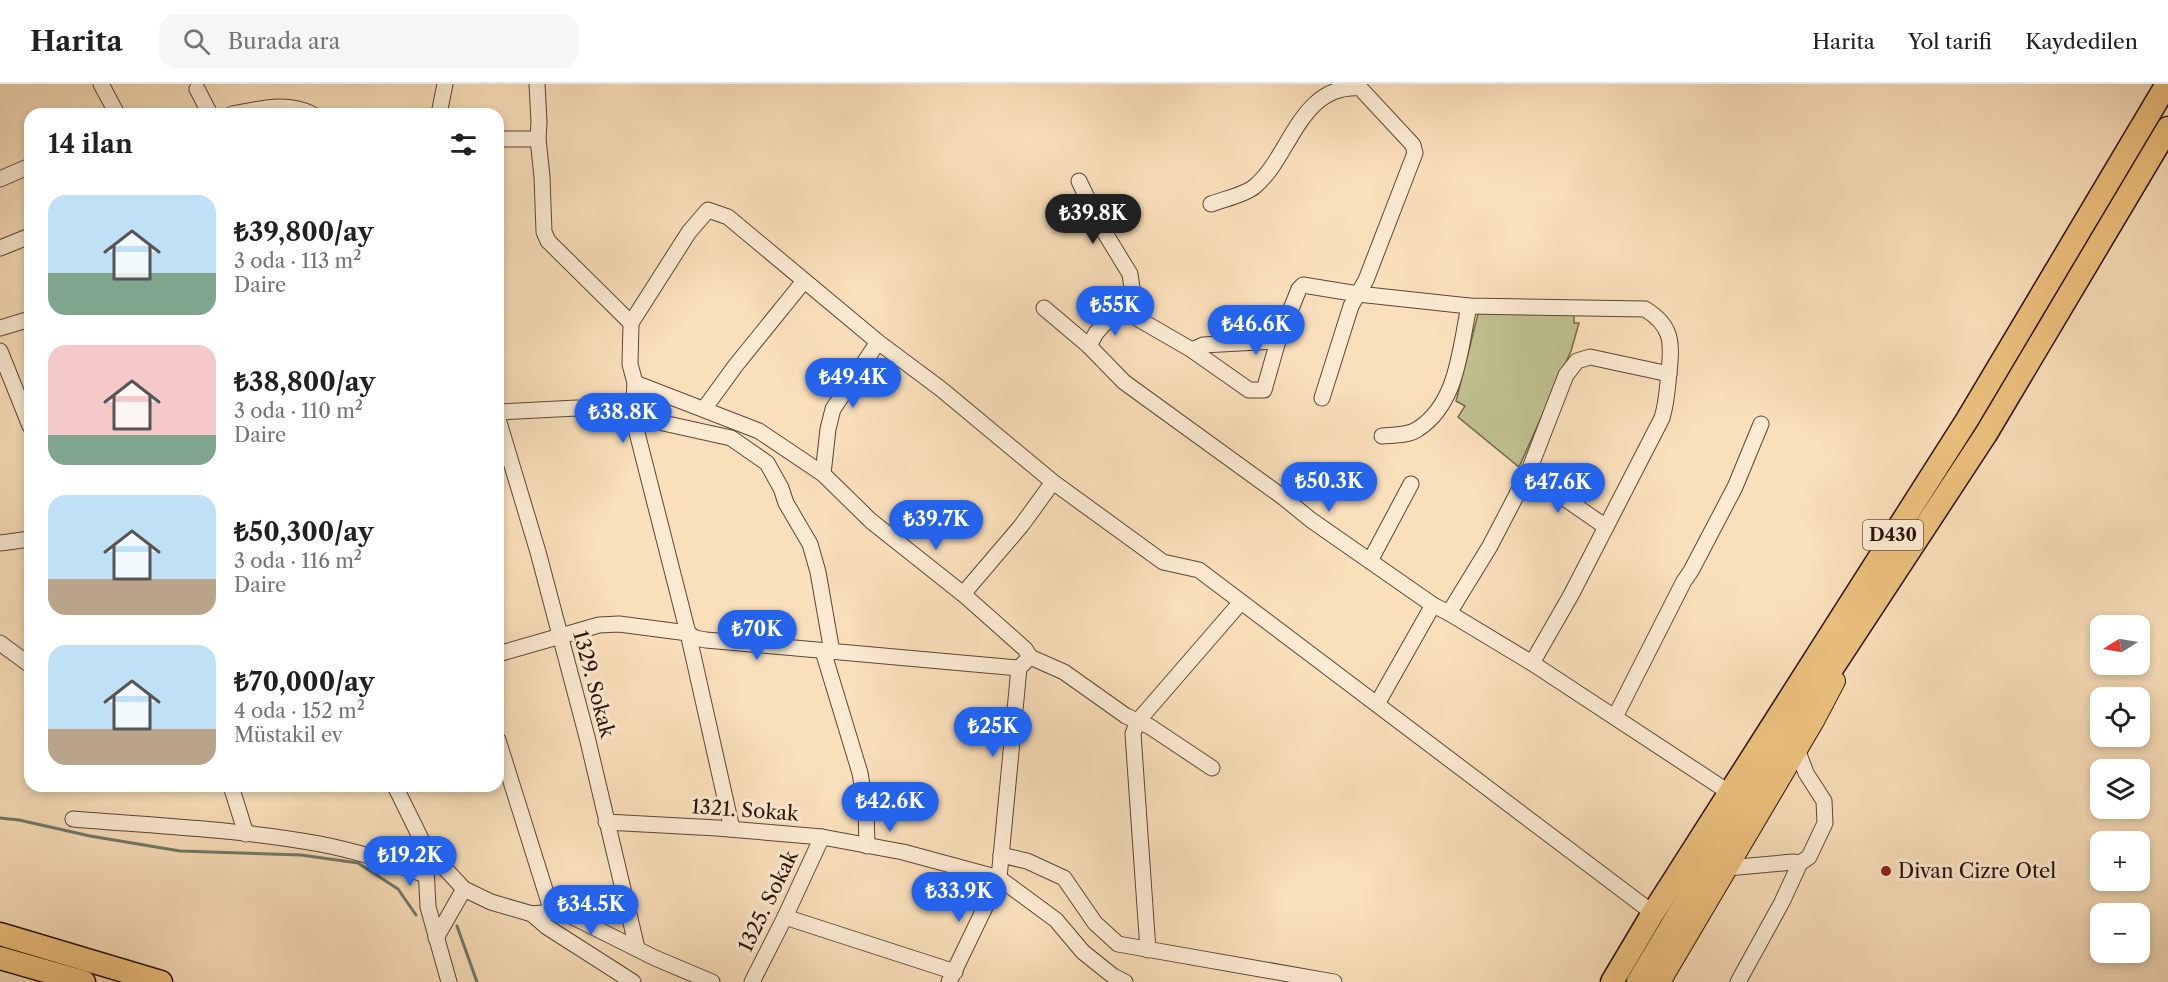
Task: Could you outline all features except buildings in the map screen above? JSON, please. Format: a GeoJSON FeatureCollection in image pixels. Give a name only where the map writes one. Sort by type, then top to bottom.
{"type":"FeatureCollection","features":[{"type":"Feature","properties":{"kind":"highway","name":"D430"},"geometry":{"type":"LineString","coordinates":[[1612,982],[1653,913],[1967,420],[2168,84]]}},
{"type":"Feature","properties":{"kind":"highway","name":"D430"},"geometry":{"type":"LineString","coordinates":[[1638,982],[1757,783],[1986,434],[2168,128]]}},
{"type":"Feature","properties":{"kind":"highway"},"geometry":{"type":"LineString","coordinates":[[0,934],[161,982]]}},
{"type":"Feature","properties":{"kind":"highway"},"geometry":{"type":"LineString","coordinates":[[0,958],[84,982]]}},
{"type":"Feature","properties":{"kind":"main road"},"geometry":{"type":"LineString","coordinates":[[1660,982],[1797,749],[1875,602]]}},
{"type":"Feature","properties":{"kind":"street"},"geometry":{"type":"LineString","coordinates":[[101,84],[114,108]]}},
{"type":"Feature","properties":{"kind":"street"},"geometry":{"type":"LineString","coordinates":[[440,108],[445,84]]}},
{"type":"Feature","properties":{"kind":"street"},"geometry":{"type":"LineString","coordinates":[[537,84],[544,232],[548,241],[631,324]]}},
{"type":"Feature","properties":{"kind":"street"},"geometry":{"type":"LineString","coordinates":[[1211,204],[1253,188],[1268,172],[1299,119],[1321,94],[1339,88],[1360,88],[1413,145],[1415,153],[1366,280],[1351,306],[1322,398]]}},
{"type":"Feature","properties":{"kind":"street"},"geometry":{"type":"LineString","coordinates":[[197,89],[207,108]]}},
{"type":"Feature","properties":{"kind":"street"},"geometry":{"type":"LineString","coordinates":[[267,108],[279,106],[298,108]]}},
{"type":"Feature","properties":{"kind":"street"},"geometry":{"type":"LineString","coordinates":[[504,139],[538,139]]}},
{"type":"Feature","properties":{"kind":"street"},"geometry":{"type":"LineString","coordinates":[[0,179],[24,169]]}},
{"type":"Feature","properties":{"kind":"street"},"geometry":{"type":"LineString","coordinates":[[1079,181],[1100,225],[1130,274],[1132,288],[1121,309],[1113,314],[1096,333],[1089,346]]}},
{"type":"Feature","properties":{"kind":"street"},"geometry":{"type":"LineString","coordinates":[[732,830],[688,633],[633,417],[635,383],[630,364],[631,324],[689,232],[708,210],[728,217],[878,342],[941,389],[1053,482],[1162,562],[1199,570],[1653,913]]}},
{"type":"Feature","properties":{"kind":"street"},"geometry":{"type":"LineString","coordinates":[[0,248],[24,238]]}},
{"type":"Feature","properties":{"kind":"street"},"geometry":{"type":"LineString","coordinates":[[704,409],[736,365],[804,281]]}},
{"type":"Feature","properties":{"kind":"street"},"geometry":{"type":"LineString","coordinates":[[1121,309],[1192,350],[1249,390],[1264,390],[1278,341],[1299,289],[1304,285],[1358,294],[1469,306],[1645,309],[1659,317],[1667,329],[1672,353],[1668,374],[1668,399],[1662,418],[1571,595],[1532,663]]}},
{"type":"Feature","properties":{"kind":"street"},"geometry":{"type":"LineString","coordinates":[[1382,436],[1401,435],[1418,430],[1438,411],[1452,386],[1469,306]]}},
{"type":"Feature","properties":{"kind":"street"},"geometry":{"type":"LineString","coordinates":[[1044,308],[1089,346],[1124,382],[1311,520],[1433,605],[1532,663],[1730,793]]}},
{"type":"Feature","properties":{"kind":"street"},"geometry":{"type":"LineString","coordinates":[[0,328],[24,321]]}},
{"type":"Feature","properties":{"kind":"street"},"geometry":{"type":"LineString","coordinates":[[1192,350],[1203,345],[1278,341]]}},
{"type":"Feature","properties":{"kind":"street"},"geometry":{"type":"LineString","coordinates":[[823,474],[828,429],[833,409],[878,342]]}},
{"type":"Feature","properties":{"kind":"street"},"geometry":{"type":"LineString","coordinates":[[0,351],[24,409]]}},
{"type":"Feature","properties":{"kind":"street"},"geometry":{"type":"LineString","coordinates":[[1449,613],[1490,546],[1528,473],[1566,375],[1577,360],[1590,357],[1668,374]]}},
{"type":"Feature","properties":{"kind":"street"},"geometry":{"type":"LineString","coordinates":[[635,383],[759,430],[823,474],[871,521],[963,594],[1025,649],[999,878],[952,977],[785,917]]}},
{"type":"Feature","properties":{"kind":"street"},"geometry":{"type":"LineString","coordinates":[[504,412],[577,408],[609,411],[731,438],[767,463],[781,488],[786,503],[810,544],[818,572],[827,651],[860,773],[867,810],[867,846]]}},
{"type":"Feature","properties":{"kind":"street"},"geometry":{"type":"LineString","coordinates":[[1615,717],[1683,581],[1691,571],[1736,487],[1761,424]]}},
{"type":"Feature","properties":{"kind":"street","name":"1329. Sokak"},"geometry":{"type":"LineString","coordinates":[[504,441],[538,552],[637,948]]}},
{"type":"Feature","properties":{"kind":"street"},"geometry":{"type":"LineString","coordinates":[[1528,473],[1606,527]]}},
{"type":"Feature","properties":{"kind":"street"},"geometry":{"type":"LineString","coordinates":[[963,594],[1021,526],[1053,482]]}},
{"type":"Feature","properties":{"kind":"street"},"geometry":{"type":"LineString","coordinates":[[1370,561],[1411,484]]}},
{"type":"Feature","properties":{"kind":"street"},"geometry":{"type":"LineString","coordinates":[[0,543],[24,540]]}},
{"type":"Feature","properties":{"kind":"street"},"geometry":{"type":"LineString","coordinates":[[1148,950],[1133,734],[1137,722],[1241,602]]}},
{"type":"Feature","properties":{"kind":"street"},"geometry":{"type":"LineString","coordinates":[[1377,704],[1433,605]]}},
{"type":"Feature","properties":{"kind":"street"},"geometry":{"type":"LineString","coordinates":[[504,652],[599,625],[619,624],[688,633],[695,638],[706,640],[827,651],[1024,663],[1064,672],[1126,716],[1149,726],[1212,768]]}},
{"type":"Feature","properties":{"kind":"street"},"geometry":{"type":"LineString","coordinates":[[0,643],[24,661]]}},
{"type":"Feature","properties":{"kind":"street"},"geometry":{"type":"LineString","coordinates":[[1738,982],[1782,902],[1800,863],[1809,857],[1825,823],[1824,801],[1806,773],[1797,749]]}},
{"type":"Feature","properties":{"kind":"street"},"geometry":{"type":"LineString","coordinates":[[504,759],[552,912]]}},
{"type":"Feature","properties":{"kind":"street"},"geometry":{"type":"LineString","coordinates":[[233,792],[246,834]]}},
{"type":"Feature","properties":{"kind":"street"},"geometry":{"type":"LineString","coordinates":[[398,792],[425,847],[464,889],[491,902],[532,914],[552,912],[569,915],[712,982]]}},
{"type":"Feature","properties":{"kind":"street"},"geometry":{"type":"LineString","coordinates":[[73,819],[246,834],[320,844],[384,860],[425,875]]}},
{"type":"Feature","properties":{"kind":"street","name":"1321. Sokak"},"geometry":{"type":"LineString","coordinates":[[606,822],[822,837],[903,852],[999,878],[1056,920],[1083,952],[1113,976],[1125,982]]}},
{"type":"Feature","properties":{"kind":"street","name":"1325. Sokak"},"geometry":{"type":"LineString","coordinates":[[752,982],[822,837]]}},
{"type":"Feature","properties":{"kind":"street"},"geometry":{"type":"LineString","coordinates":[[425,847],[428,907],[449,982]]}},
{"type":"Feature","properties":{"kind":"street"},"geometry":{"type":"LineString","coordinates":[[1001,855],[1027,861],[1064,878],[1095,923],[1118,944],[1334,982]]}},
{"type":"Feature","properties":{"kind":"street"},"geometry":{"type":"LineString","coordinates":[[1727,868],[1800,863]]}},
{"type":"Feature","properties":{"kind":"street"},"geometry":{"type":"LineString","coordinates":[[436,938],[464,889]]}},
{"type":"Feature","properties":{"kind":"street"},"geometry":{"type":"LineString","coordinates":[[532,914],[547,927],[633,982]]}},
{"type":"Feature","properties":{"kind":"green space"},"geometry":{"type":"Polygon","coordinates":[[[1486,311],[1574,312],[1574,323],[1579,323],[1571,351],[1519,467],[1458,417],[1465,406],[1456,401],[1478,314],[1486,311]]]}},
{"type":"Feature","properties":{"kind":"waterway"},"geometry":{"type":"LineString","coordinates":[[0,818],[180,851],[301,855],[358,863],[398,889],[416,915]]}},
{"type":"Feature","properties":{"kind":"waterway"},"geometry":{"type":"LineString","coordinates":[[457,926],[477,982]]}},
{"type":"Feature","properties":{"kind":"place","name":"Divan Cizre Otel"},"geometry":{"type":"Point","coordinates":[1886,871]}}]}
